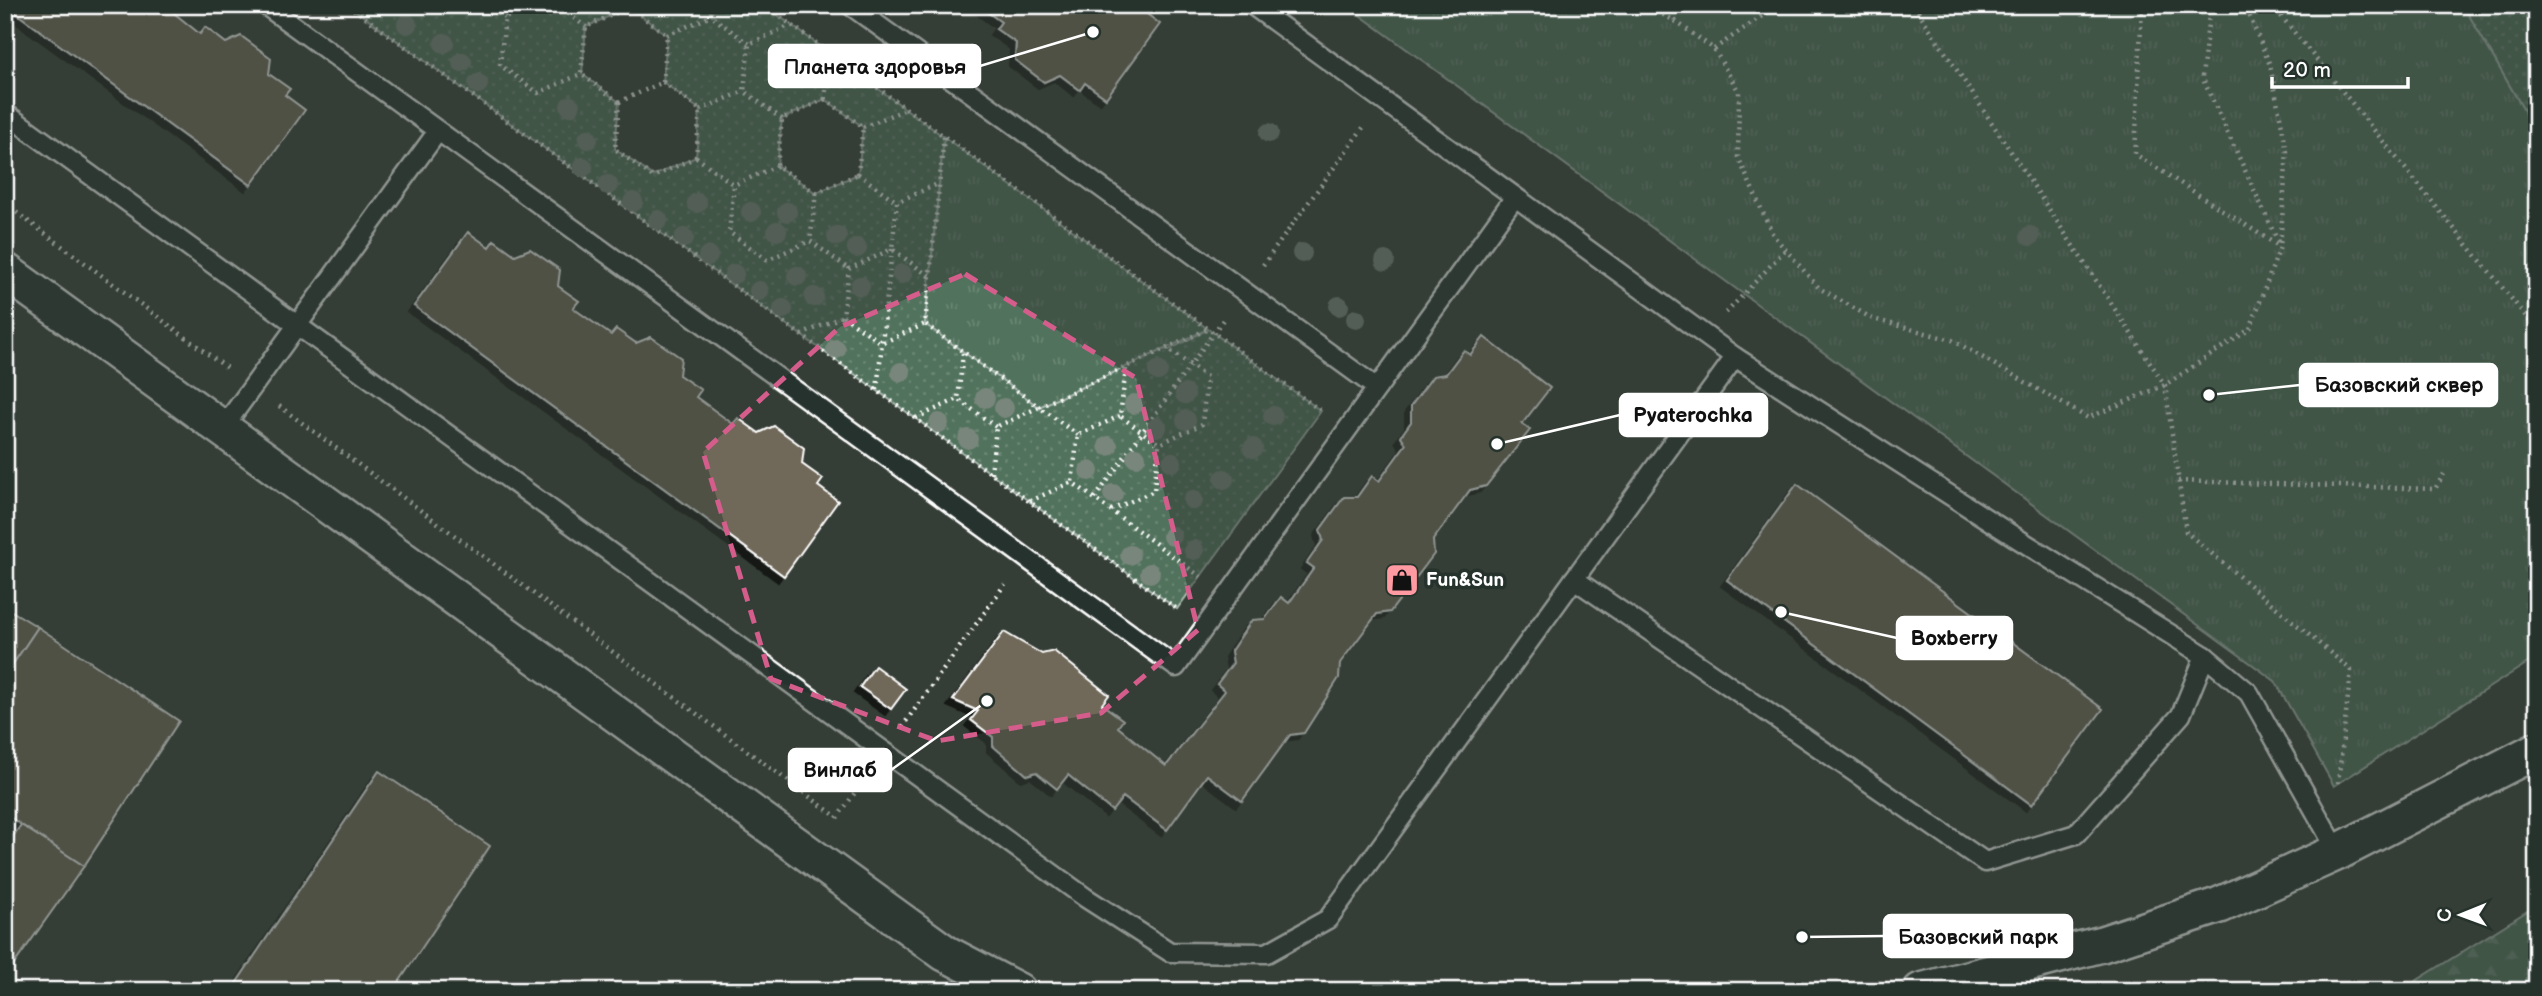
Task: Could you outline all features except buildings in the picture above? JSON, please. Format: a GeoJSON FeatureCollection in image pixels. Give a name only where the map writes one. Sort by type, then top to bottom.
{"type":"FeatureCollection","features":[{"type":"Feature","properties":{"kind":"street"},"geometry":{"type":"LineString","coordinates":[[5,271],[945,953],[1018,991]]}},
{"type":"Feature","properties":{"kind":"street"},"geometry":{"type":"LineString","coordinates":[[1921,991],[2102,944],[2220,905],[2338,852],[2537,750]]}},
{"type":"Feature","properties":{"kind":"lane"},"geometry":{"type":"LineString","coordinates":[[265,5],[1176,667],[1515,197]]}},
{"type":"Feature","properties":{"kind":"lane"},"geometry":{"type":"LineString","coordinates":[[850,5],[1377,388]]}},
{"type":"Feature","properties":{"kind":"lane"},"geometry":{"type":"LineString","coordinates":[[1251,5],[1735,357],[2205,656],[2249,693],[2338,852]]}},
{"type":"Feature","properties":{"kind":"lane"},"geometry":{"type":"LineString","coordinates":[[5,113],[1086,898],[1170,952],[1267,953],[1328,919],[1735,357]]}},
{"type":"Feature","properties":{"kind":"lane"},"geometry":{"type":"LineString","coordinates":[[222,429],[438,131]]}},
{"type":"Feature","properties":{"kind":"lane"},"geometry":{"type":"LineString","coordinates":[[1574,579],[1985,862],[2076,834],[2181,715],[2205,656]]}},
{"type":"Feature","properties":{"kind":"path"},"geometry":{"type":"LineString","coordinates":[[348,5],[1177,609],[1185,599]]}},
{"type":"Feature","properties":{"kind":"path"},"geometry":{"type":"LineString","coordinates":[[418,5],[424,10],[433,5]]}},
{"type":"Feature","properties":{"kind":"path"},"geometry":{"type":"LineString","coordinates":[[487,5],[505,18]]}},
{"type":"Feature","properties":{"kind":"path"},"geometry":{"type":"LineString","coordinates":[[505,18],[534,5]]}},
{"type":"Feature","properties":{"kind":"path"},"geometry":{"type":"LineString","coordinates":[[557,5],[586,27]]}},
{"type":"Feature","properties":{"kind":"path"},"geometry":{"type":"LineString","coordinates":[[711,16],[712,5]]}},
{"type":"Feature","properties":{"kind":"path"},"geometry":{"type":"LineString","coordinates":[[764,5],[1321,411],[1313,422]]}},
{"type":"Feature","properties":{"kind":"path"},"geometry":{"type":"LineString","coordinates":[[1644,5],[1675,21],[1714,48],[1739,92],[1738,157],[1773,235],[1819,288],[1873,319],[1952,340],[2088,418],[2165,385],[2250,329],[2280,247],[2287,152],[2270,65],[2245,5]]}},
{"type":"Feature","properties":{"kind":"path"},"geometry":{"type":"LineString","coordinates":[[1673,5],[1675,21]]}},
{"type":"Feature","properties":{"kind":"path"},"geometry":{"type":"LineString","coordinates":[[1714,48],[1778,5]]}},
{"type":"Feature","properties":{"kind":"path"},"geometry":{"type":"LineString","coordinates":[[1914,5],[2165,385],[2186,532],[2351,670],[2338,788]]}},
{"type":"Feature","properties":{"kind":"path"},"geometry":{"type":"LineString","coordinates":[[2142,5],[2135,154],[2280,247]]}},
{"type":"Feature","properties":{"kind":"path"},"geometry":{"type":"LineString","coordinates":[[2210,5],[2202,77],[2280,247]]}},
{"type":"Feature","properties":{"kind":"path"},"geometry":{"type":"LineString","coordinates":[[2272,5],[2537,330]]}},
{"type":"Feature","properties":{"kind":"path"},"geometry":{"type":"LineString","coordinates":[[586,27],[629,6],[667,35]]}},
{"type":"Feature","properties":{"kind":"path"},"geometry":{"type":"LineString","coordinates":[[667,35],[711,16]]}},
{"type":"Feature","properties":{"kind":"path"},"geometry":{"type":"LineString","coordinates":[[711,16],[748,44]]}},
{"type":"Feature","properties":{"kind":"path"},"geometry":{"type":"LineString","coordinates":[[505,18],[500,65],[538,93],[582,74]]}},
{"type":"Feature","properties":{"kind":"path"},"geometry":{"type":"LineString","coordinates":[[748,44],[791,25]]}},
{"type":"Feature","properties":{"kind":"path"},"geometry":{"type":"LineString","coordinates":[[582,74],[586,27]]}},
{"type":"Feature","properties":{"kind":"path"},"geometry":{"type":"LineString","coordinates":[[663,82],[667,35]]}},
{"type":"Feature","properties":{"kind":"path"},"geometry":{"type":"LineString","coordinates":[[744,91],[748,44]]}},
{"type":"Feature","properties":{"kind":"path"},"geometry":{"type":"LineString","coordinates":[[825,99],[830,53]]}},
{"type":"Feature","properties":{"kind":"path"},"geometry":{"type":"LineString","coordinates":[[582,74],[619,102]]}},
{"type":"Feature","properties":{"kind":"path"},"geometry":{"type":"LineString","coordinates":[[619,102],[663,82]]}},
{"type":"Feature","properties":{"kind":"path"},"geometry":{"type":"LineString","coordinates":[[663,82],[700,110]]}},
{"type":"Feature","properties":{"kind":"path"},"geometry":{"type":"LineString","coordinates":[[700,110],[744,91]]}},
{"type":"Feature","properties":{"kind":"path"},"geometry":{"type":"LineString","coordinates":[[744,91],[782,119]]}},
{"type":"Feature","properties":{"kind":"path"},"geometry":{"type":"LineString","coordinates":[[782,119],[825,99]]}},
{"type":"Feature","properties":{"kind":"path"},"geometry":{"type":"LineString","coordinates":[[825,99],[863,127]]}},
{"type":"Feature","properties":{"kind":"path"},"geometry":{"type":"LineString","coordinates":[[619,102],[615,149],[653,177],[696,157]]}},
{"type":"Feature","properties":{"kind":"path"},"geometry":{"type":"LineString","coordinates":[[863,127],[906,109]]}},
{"type":"Feature","properties":{"kind":"path"},"geometry":{"type":"LineString","coordinates":[[696,157],[700,110]]}},
{"type":"Feature","properties":{"kind":"path"},"geometry":{"type":"LineString","coordinates":[[777,166],[782,119]]}},
{"type":"Feature","properties":{"kind":"path"},"geometry":{"type":"LineString","coordinates":[[858,174],[863,127]]}},
{"type":"Feature","properties":{"kind":"path"},"geometry":{"type":"LineString","coordinates":[[925,324],[944,136]]}},
{"type":"Feature","properties":{"kind":"path"},"geometry":{"type":"LineString","coordinates":[[696,157],[734,185]]}},
{"type":"Feature","properties":{"kind":"path"},"geometry":{"type":"LineString","coordinates":[[734,185],[777,166]]}},
{"type":"Feature","properties":{"kind":"path"},"geometry":{"type":"LineString","coordinates":[[777,166],[816,193]]}},
{"type":"Feature","properties":{"kind":"path"},"geometry":{"type":"LineString","coordinates":[[816,193],[858,174]]}},
{"type":"Feature","properties":{"kind":"path"},"geometry":{"type":"LineString","coordinates":[[858,174],[897,202]]}},
{"type":"Feature","properties":{"kind":"path"},"geometry":{"type":"LineString","coordinates":[[897,202],[940,183]]}},
{"type":"Feature","properties":{"kind":"path"},"geometry":{"type":"LineString","coordinates":[[734,185],[729,232],[767,260],[810,241]]}},
{"type":"Feature","properties":{"kind":"path"},"geometry":{"type":"LineString","coordinates":[[810,241],[816,193]]}},
{"type":"Feature","properties":{"kind":"path"},"geometry":{"type":"LineString","coordinates":[[877,390],[897,202]]}},
{"type":"Feature","properties":{"kind":"path"},"geometry":{"type":"LineString","coordinates":[[5,204],[837,817]]}},
{"type":"Feature","properties":{"kind":"path"},"geometry":{"type":"LineString","coordinates":[[810,241],[849,269]]}},
{"type":"Feature","properties":{"kind":"path"},"geometry":{"type":"LineString","coordinates":[[892,249],[930,277]]}},
{"type":"Feature","properties":{"kind":"path"},"geometry":{"type":"LineString","coordinates":[[849,269],[892,249]]}},
{"type":"Feature","properties":{"kind":"path"},"geometry":{"type":"LineString","coordinates":[[1735,303],[1785,250]]}},
{"type":"Feature","properties":{"kind":"path"},"geometry":{"type":"LineString","coordinates":[[844,316],[849,269]]}},
{"type":"Feature","properties":{"kind":"path"},"geometry":{"type":"LineString","coordinates":[[801,335],[844,316]]}},
{"type":"Feature","properties":{"kind":"path"},"geometry":{"type":"LineString","coordinates":[[844,316],[882,343]]}},
{"type":"Feature","properties":{"kind":"path"},"geometry":{"type":"LineString","coordinates":[[882,343],[925,324]]}},
{"type":"Feature","properties":{"kind":"path"},"geometry":{"type":"LineString","coordinates":[[925,324],[1077,435]]}},
{"type":"Feature","properties":{"kind":"path"},"geometry":{"type":"LineString","coordinates":[[996,427],[1208,329]]}},
{"type":"Feature","properties":{"kind":"path"},"geometry":{"type":"LineString","coordinates":[[1159,444],[1202,424],[1207,377],[1168,349]]}},
{"type":"Feature","properties":{"kind":"path"},"geometry":{"type":"LineString","coordinates":[[958,399],[963,352]]}},
{"type":"Feature","properties":{"kind":"path"},"geometry":{"type":"LineString","coordinates":[[1120,416],[1126,369]]}},
{"type":"Feature","properties":{"kind":"path"},"geometry":{"type":"LineString","coordinates":[[915,418],[958,399]]}},
{"type":"Feature","properties":{"kind":"path"},"geometry":{"type":"LineString","coordinates":[[958,399],[996,427]]}},
{"type":"Feature","properties":{"kind":"path"},"geometry":{"type":"LineString","coordinates":[[1120,416],[1159,444]]}},
{"type":"Feature","properties":{"kind":"path"},"geometry":{"type":"LineString","coordinates":[[1077,435],[1120,416]]}},
{"type":"Feature","properties":{"kind":"path"},"geometry":{"type":"LineString","coordinates":[[991,474],[996,427]]}},
{"type":"Feature","properties":{"kind":"path"},"geometry":{"type":"LineString","coordinates":[[1072,482],[1077,435]]}},
{"type":"Feature","properties":{"kind":"path"},"geometry":{"type":"LineString","coordinates":[[1111,510],[1154,491],[1159,444]]}},
{"type":"Feature","properties":{"kind":"path"},"geometry":{"type":"LineString","coordinates":[[2178,481],[2435,489],[2444,474]]}},
{"type":"Feature","properties":{"kind":"path"},"geometry":{"type":"LineString","coordinates":[[1029,502],[1072,482]]}},
{"type":"Feature","properties":{"kind":"path"},"geometry":{"type":"LineString","coordinates":[[1072,482],[1200,578],[1209,566]]}},
{"type":"Feature","properties":{"kind":"path"},"geometry":{"type":"LineString","coordinates":[[810,855],[1024,558],[1029,502]]}},
{"type":"Feature","properties":{"kind":"highlighted area"},"geometry":{"type":"Polygon","coordinates":[[[965,274],[1136,378],[1198,630],[1101,713],[937,741],[771,679],[703,452],[840,327],[965,274]]]}},
{"type":"Feature","properties":{"kind":"green space"},"geometry":{"type":"Polygon","coordinates":[[[348,5],[764,5],[944,137],[925,324],[1169,350],[1208,329],[1321,411],[1177,609],[348,5]],[[629,7],[586,27],[582,74],[619,102],[615,149],[653,176],[696,157],[700,110],[663,82],[667,35],[629,7]],[[825,99],[782,119],[777,166],[816,193],[858,174],[863,127],[825,99]]]}},
{"type":"Feature","properties":{"kind":"green space"},"geometry":{"type":"Polygon","coordinates":[[[1346,5],[2463,5],[2537,133],[2537,657],[2334,786],[2275,681],[1346,5]]]}},
{"type":"Feature","properties":{"kind":"green space"},"geometry":{"type":"Polygon","coordinates":[[[2463,5],[2537,5],[2537,133],[2463,5]]]}},
{"type":"Feature","properties":{"kind":"green space"},"geometry":{"type":"Polygon","coordinates":[[[944,137],[1208,329],[1039,407],[925,324],[944,137]]]}},
{"type":"Feature","properties":{"kind":"green space"},"geometry":{"type":"Polygon","coordinates":[[[2537,905],[2537,991],[2400,991],[2537,905]]]}},
{"type":"Feature","properties":{"kind":"place","name":"Планета здоровья"},"geometry":{"type":"Point","coordinates":[1093,32]}},
{"type":"Feature","properties":{"kind":"place","name":"Базовский сквер"},"geometry":{"type":"Point","coordinates":[2209,395]}},
{"type":"Feature","properties":{"kind":"place","name":"Pyaterochka"},"geometry":{"type":"Point","coordinates":[1497,444]}},
{"type":"Feature","properties":{"kind":"place","name":"Fun&Sun"},"geometry":{"type":"Point","coordinates":[1402,580]}},
{"type":"Feature","properties":{"kind":"place","name":"Boxberry"},"geometry":{"type":"Point","coordinates":[1781,612]}},
{"type":"Feature","properties":{"kind":"place","name":"Винлаб"},"geometry":{"type":"Point","coordinates":[987,701]}},
{"type":"Feature","properties":{"kind":"place","name":"Базовский парк"},"geometry":{"type":"Point","coordinates":[1802,937]}}]}
